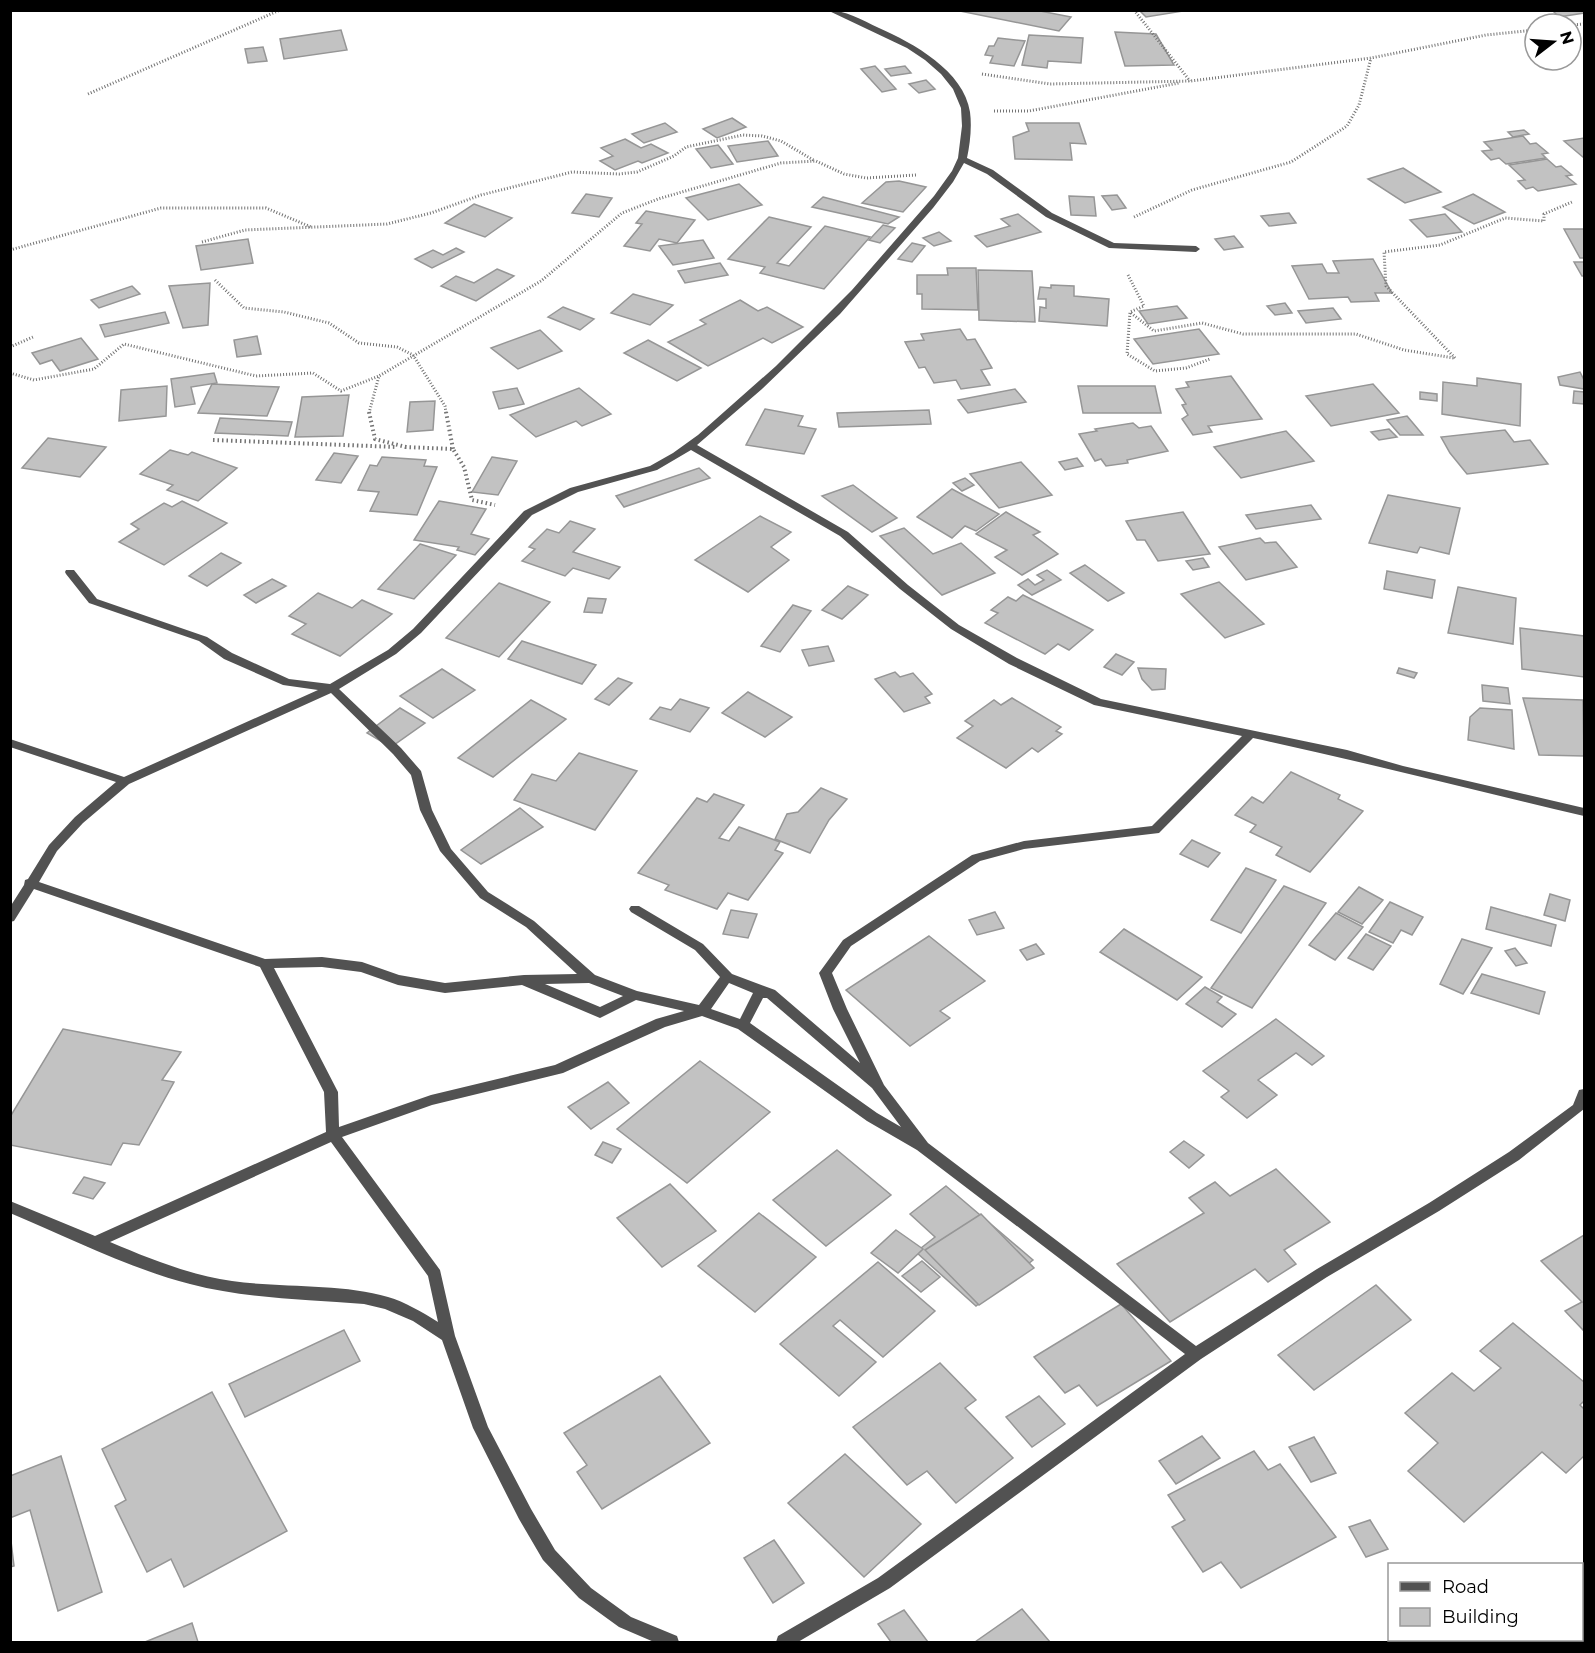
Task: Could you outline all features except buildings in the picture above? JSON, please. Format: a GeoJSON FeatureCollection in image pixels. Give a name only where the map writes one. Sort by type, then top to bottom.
{"type":"FeatureCollection","features":[{"type":"Feature","properties":{"kind":"street"},"geometry":{"type":"LineString","coordinates":[[10,918],[29,883],[53,848],[79,820],[125,781],[332,688],[382,658],[417,631],[528,513],[548,501],[579,488],[622,479],[660,465],[692,446],[837,314],[900,243],[953,174],[962,159],[967,111],[960,94],[938,68],[915,49],[830,10]]}},
{"type":"Feature","properties":{"kind":"street"},"geometry":{"type":"LineString","coordinates":[[962,159],[990,172],[1049,215],[1112,246],[1196,249]]}},
{"type":"Feature","properties":{"kind":"street"},"geometry":{"type":"LineString","coordinates":[[692,446],[844,534],[904,587],[955,627],[1013,661],[1098,702],[1252,733],[1584,812]]}},
{"type":"Feature","properties":{"kind":"street"},"geometry":{"type":"LineString","coordinates":[[70,572],[93,601],[203,639],[228,656],[287,682],[332,688],[397,750],[417,774],[426,810],[446,851],[484,895],[530,924],[590,978],[635,995],[702,1011],[743,1025],[872,1117],[922,1147],[1196,1354]]}},
{"type":"Feature","properties":{"kind":"street"},"geometry":{"type":"LineString","coordinates":[[922,1147],[879,1088],[825,973],[847,943],[976,858],[1024,845],[1155,830],[1252,733]]}},
{"type":"Feature","properties":{"kind":"street"},"geometry":{"type":"LineString","coordinates":[[10,743],[125,781]]}},
{"type":"Feature","properties":{"kind":"street"},"geometry":{"type":"LineString","coordinates":[[29,883],[265,964],[322,963],[362,967],[398,980],[445,987],[524,980],[590,978]]}},
{"type":"Feature","properties":{"kind":"street"},"geometry":{"type":"LineString","coordinates":[[635,909],[699,947],[727,977],[770,993],[879,1088]]}},
{"type":"Feature","properties":{"kind":"street"},"geometry":{"type":"LineString","coordinates":[[265,964],[332,1092],[333,1135],[435,1274],[447,1336],[481,1428],[525,1514],[549,1555],[585,1593],[625,1622],[671,1642]]}},
{"type":"Feature","properties":{"kind":"street"},"geometry":{"type":"LineString","coordinates":[[96,1242],[333,1135],[431,1100],[558,1069],[661,1023],[702,1011],[727,977]]}},
{"type":"Feature","properties":{"kind":"street"},"geometry":{"type":"LineString","coordinates":[[524,980],[600,1013],[635,995]]}},
{"type":"Feature","properties":{"kind":"street"},"geometry":{"type":"LineString","coordinates":[[743,1025],[759,994],[763,992]]}},
{"type":"Feature","properties":{"kind":"street"},"geometry":{"type":"LineString","coordinates":[[784,1642],[884,1584],[1196,1354],[1322,1273],[1434,1207],[1514,1156],[1582,1105]]}},
{"type":"Feature","properties":{"kind":"street"},"geometry":{"type":"LineString","coordinates":[[10,1207],[157,1268],[189,1278],[232,1287],[364,1298],[387,1303],[418,1317],[447,1336]]}},
{"type":"Feature","properties":{"kind":"path"},"geometry":{"type":"LineString","coordinates":[[88,94],[280,10]]}},
{"type":"Feature","properties":{"kind":"path"},"geometry":{"type":"LineString","coordinates":[[1134,10],[1191,81]]}},
{"type":"Feature","properties":{"kind":"path"},"geometry":{"type":"LineString","coordinates":[[967,111],[1029,111],[1191,81],[1371,58],[1486,35],[1523,31]]}},
{"type":"Feature","properties":{"kind":"path"},"geometry":{"type":"LineString","coordinates":[[938,68],[1050,84],[1191,81]]}},
{"type":"Feature","properties":{"kind":"path"},"geometry":{"type":"LineString","coordinates":[[202,242],[245,230],[387,224],[431,213],[481,195],[572,172],[619,174],[637,172],[674,156],[686,147],[743,135],[762,136],[781,141],[844,174],[866,178],[953,174]]}},
{"type":"Feature","properties":{"kind":"path"},"geometry":{"type":"LineString","coordinates":[[10,373],[34,380],[94,369],[124,344],[256,376],[314,373],[341,391],[380,376],[541,281],[622,213],[673,193],[736,175],[781,163],[816,161]]}},
{"type":"Feature","properties":{"kind":"path"},"geometry":{"type":"LineString","coordinates":[[1130,312],[1154,331],[1202,323],[1243,334],[1356,334],[1404,350],[1455,358],[1386,286],[1384,252],[1440,245],[1506,218],[1544,221],[1544,214],[1572,202]]}},
{"type":"Feature","properties":{"kind":"path"},"geometry":{"type":"LineString","coordinates":[[10,250],[161,208],[266,208],[314,228]]}},
{"type":"Feature","properties":{"kind":"path"},"geometry":{"type":"LineString","coordinates":[[214,280],[244,308],[284,312],[329,323],[359,343],[397,347],[413,355],[445,406],[453,449],[464,467],[472,500],[528,513]]}},
{"type":"Feature","properties":{"kind":"path"},"geometry":{"type":"LineString","coordinates":[[10,347],[33,337]]}},
{"type":"Feature","properties":{"kind":"path"},"geometry":{"type":"LineString","coordinates":[[380,376],[369,411],[375,439],[406,447]]}},
{"type":"Feature","properties":{"kind":"path"},"geometry":{"type":"LineString","coordinates":[[213,440],[453,449]]}}]}
